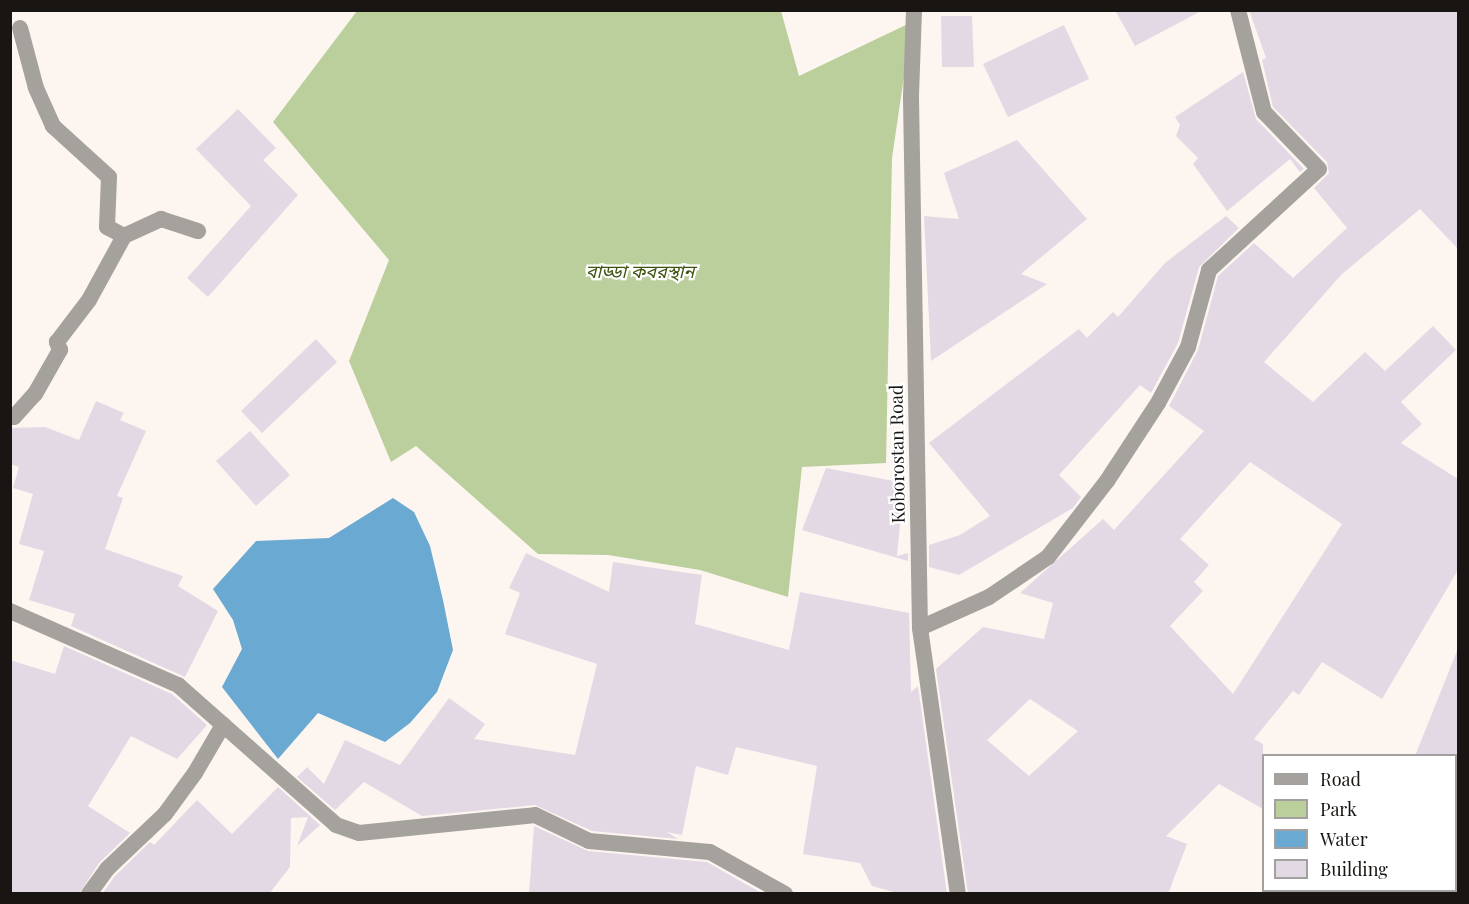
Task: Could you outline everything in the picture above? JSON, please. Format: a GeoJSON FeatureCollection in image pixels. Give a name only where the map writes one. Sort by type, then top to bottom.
{"type":"FeatureCollection","features":[{"type":"Feature","properties":{"kind":"street","name":"Koborostan Road"},"geometry":{"type":"LineString","coordinates":[[914,10],[911,133],[920,628],[958,894]]}},
{"type":"Feature","properties":{"kind":"street"},"geometry":{"type":"LineString","coordinates":[[920,628],[989,597],[1048,557],[1107,481],[1158,403],[1188,347],[1209,270],[1319,169],[1264,112],[1238,10]]}},
{"type":"Feature","properties":{"kind":"street"},"geometry":{"type":"LineString","coordinates":[[20,28],[36,88],[53,126],[109,177],[107,227],[124,236]]}},
{"type":"Feature","properties":{"kind":"street"},"geometry":{"type":"LineString","coordinates":[[10,416],[14,417],[35,394],[60,350],[57,342],[89,300],[124,236],[161,219],[198,231]]}},
{"type":"Feature","properties":{"kind":"street"},"geometry":{"type":"LineString","coordinates":[[10,611],[178,685],[336,825],[359,833],[535,815],[589,841],[710,852],[785,894]]}},
{"type":"Feature","properties":{"kind":"street"},"geometry":{"type":"LineString","coordinates":[[89,894],[107,869],[165,814],[223,725]]}},
{"type":"Feature","properties":{"kind":"green space","name":"বাড্ডা কবরস্থান"},"geometry":{"type":"Polygon","coordinates":[[[357,11],[781,11],[799,76],[912,22],[892,158],[886,463],[802,467],[788,597],[700,570],[608,555],[538,554],[416,446],[391,462],[349,361],[389,260],[273,122],[357,11]]]}},
{"type":"Feature","properties":{"kind":"water"},"geometry":{"type":"Polygon","coordinates":[[[393,498],[414,512],[430,546],[443,600],[453,650],[437,692],[410,723],[385,742],[318,713],[278,759],[222,687],[242,649],[233,620],[213,589],[256,541],[329,538],[393,498]]]}},
{"type":"Feature","properties":{"kind":"building"},"geometry":{"type":"Polygon","coordinates":[[[1115,10],[1203,10],[1135,46],[1115,10]]]}},
{"type":"Feature","properties":{"kind":"building"},"geometry":{"type":"Polygon","coordinates":[[[1249,10],[1458,10],[1458,249],[1420,209],[1341,275],[1264,362],[1313,402],[1365,352],[1385,371],[1433,326],[1456,350],[1401,402],[1422,424],[1401,443],[1458,479],[1458,570],[1382,699],[1322,662],[1299,695],[1293,691],[1254,739],[1263,744],[1262,808],[1219,784],[1166,836],[1187,844],[1168,894],[968,894],[936,669],[983,627],[1044,639],[1053,603],[1020,593],[1103,519],[1114,530],[1204,431],[1169,406],[1198,350],[1218,276],[1254,243],[1293,278],[1347,228],[1314,188],[1329,173],[1327,162],[1273,107],[1262,60],[1266,58],[1249,10]],[[1250,462],[1180,539],[1209,565],[1194,582],[1203,591],[1170,626],[1233,694],[1342,524],[1250,462]],[[1030,699],[987,740],[1029,776],[1078,731],[1030,699]]]}},
{"type":"Feature","properties":{"kind":"building"},"geometry":{"type":"Polygon","coordinates":[[[941,16],[972,16],[974,67],[942,67],[941,16]]]}},
{"type":"Feature","properties":{"kind":"building"},"geometry":{"type":"Polygon","coordinates":[[[1064,25],[1089,79],[1008,117],[983,64],[1064,25]]]}},
{"type":"Feature","properties":{"kind":"building"},"geometry":{"type":"Polygon","coordinates":[[[1243,72],[1256,119],[1304,169],[1300,172],[1290,159],[1227,211],[1193,164],[1198,158],[1176,136],[1180,125],[1175,117],[1243,72]]]}},
{"type":"Feature","properties":{"kind":"building"},"geometry":{"type":"Polygon","coordinates":[[[238,109],[276,148],[263,160],[298,195],[208,297],[187,278],[251,206],[196,149],[238,109]]]}},
{"type":"Feature","properties":{"kind":"building"},"geometry":{"type":"Polygon","coordinates":[[[1017,140],[1087,219],[1021,274],[1047,284],[931,361],[924,216],[959,219],[944,173],[1017,140]]]}},
{"type":"Feature","properties":{"kind":"building"},"geometry":{"type":"Polygon","coordinates":[[[1226,216],[1239,228],[1199,267],[1178,343],[1151,393],[1140,385],[1059,475],[1081,497],[1073,508],[959,575],[929,567],[929,545],[960,535],[990,516],[929,443],[1079,329],[1087,338],[1113,312],[1118,317],[1165,263],[1226,216]]]}},
{"type":"Feature","properties":{"kind":"building"},"geometry":{"type":"Polygon","coordinates":[[[316,339],[337,362],[262,433],[241,411],[316,339]]]}},
{"type":"Feature","properties":{"kind":"building"},"geometry":{"type":"Polygon","coordinates":[[[96,401],[124,413],[120,420],[146,431],[117,496],[123,498],[105,549],[183,576],[178,586],[218,611],[185,677],[71,626],[75,614],[29,600],[44,551],[19,544],[33,494],[13,488],[19,467],[10,464],[10,428],[45,427],[79,440],[96,401]]]}},
{"type":"Feature","properties":{"kind":"building"},"geometry":{"type":"Polygon","coordinates":[[[250,431],[290,475],[256,506],[216,461],[250,431]]]}},
{"type":"Feature","properties":{"kind":"building"},"geometry":{"type":"Polygon","coordinates":[[[826,468],[904,483],[897,556],[908,553],[908,561],[802,530],[826,468]]]}},
{"type":"Feature","properties":{"kind":"building"},"geometry":{"type":"Polygon","coordinates":[[[526,553],[609,592],[613,562],[702,575],[695,624],[789,650],[800,592],[909,613],[911,692],[918,686],[947,894],[901,894],[872,886],[860,863],[803,854],[817,766],[736,747],[728,775],[696,766],[682,835],[667,832],[678,839],[592,831],[535,805],[422,816],[364,782],[335,810],[297,777],[307,767],[324,784],[345,740],[400,765],[449,698],[485,724],[474,739],[575,755],[597,664],[505,634],[520,593],[509,588],[526,553]]]}},
{"type":"Feature","properties":{"kind":"building"},"geometry":{"type":"Polygon","coordinates":[[[64,646],[172,694],[207,725],[177,759],[131,736],[88,806],[130,833],[99,863],[79,894],[10,894],[10,660],[55,674],[64,646]]]}},
{"type":"Feature","properties":{"kind":"building"},"geometry":{"type":"Polygon","coordinates":[[[1457,651],[1458,756],[1457,754],[1416,754],[1457,651]]]}},
{"type":"Feature","properties":{"kind":"building"},"geometry":{"type":"Polygon","coordinates":[[[278,787],[320,825],[297,846],[308,817],[291,818],[290,867],[269,894],[102,894],[115,876],[150,842],[154,845],[197,800],[232,834],[278,787]]]}},
{"type":"Feature","properties":{"kind":"building"},"geometry":{"type":"Polygon","coordinates":[[[534,826],[588,851],[707,862],[763,894],[529,894],[534,826]]]}}]}
